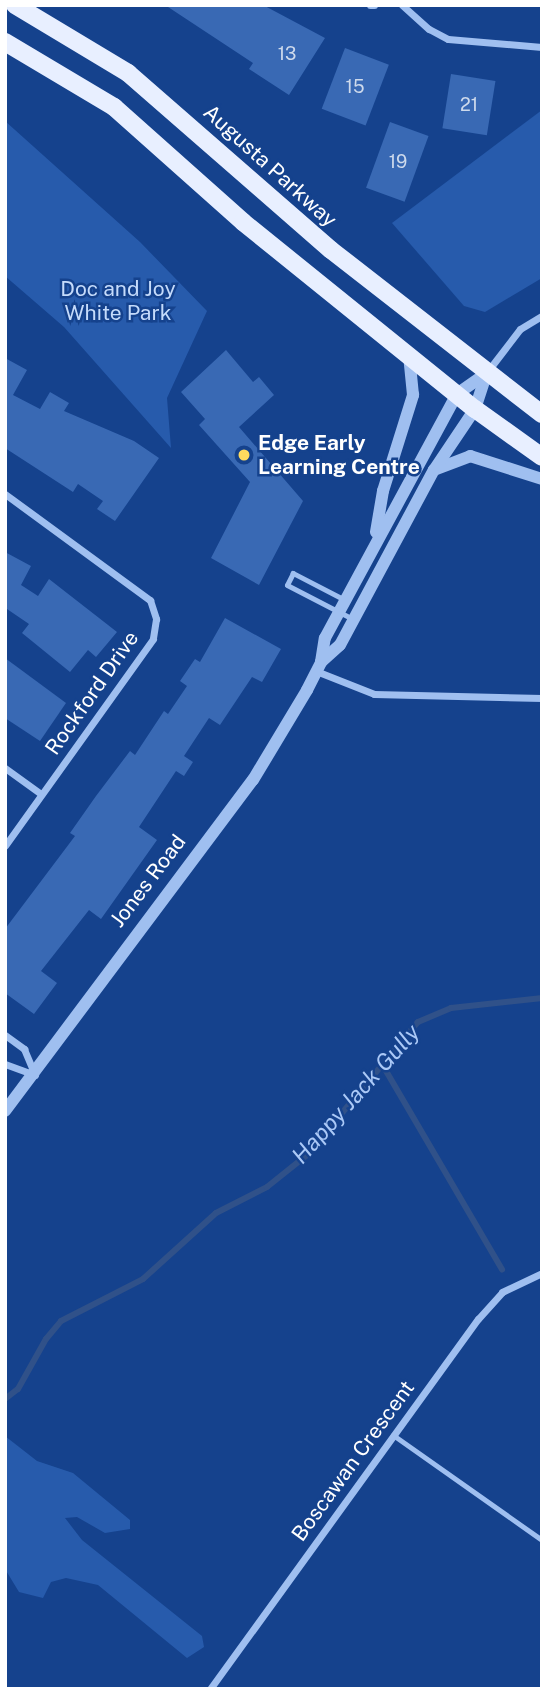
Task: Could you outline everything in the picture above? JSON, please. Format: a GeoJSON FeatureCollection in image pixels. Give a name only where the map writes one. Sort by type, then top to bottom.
{"type":"FeatureCollection","features":[{"type":"Feature","properties":{"kind":"main road","name":"Augusta Parkway"},"geometry":{"type":"LineString","coordinates":[[15,5],[68,33],[128,73],[331,250],[487,373]]}},
{"type":"Feature","properties":{"kind":"main road"},"geometry":{"type":"LineString","coordinates":[[5,42],[72,78],[114,107],[243,222],[457,394],[542,457]]}},
{"type":"Feature","properties":{"kind":"main road"},"geometry":{"type":"LineString","coordinates":[[487,373],[542,414]]}},
{"type":"Feature","properties":{"kind":"street"},"geometry":{"type":"LineString","coordinates":[[402,5],[429,29],[448,39],[542,47]]}},
{"type":"Feature","properties":{"kind":"street"},"geometry":{"type":"LineString","coordinates":[[487,373],[520,329],[542,316]]}},
{"type":"Feature","properties":{"kind":"street"},"geometry":{"type":"LineString","coordinates":[[375,539],[383,491],[413,395],[409,355]]}},
{"type":"Feature","properties":{"kind":"street","name":"Jones Road"},"geometry":{"type":"LineString","coordinates":[[5,1111],[36,1076],[253,780],[318,666],[325,638],[375,539],[457,394],[487,373]]}},
{"type":"Feature","properties":{"kind":"street","name":"Jones Road"},"geometry":{"type":"LineString","coordinates":[[318,666],[340,645],[434,470],[475,408],[487,373]]}},
{"type":"Feature","properties":{"kind":"street"},"geometry":{"type":"LineString","coordinates":[[434,470],[470,456],[542,479]]}},
{"type":"Feature","properties":{"kind":"street","name":"Rockford Drive"},"geometry":{"type":"LineString","coordinates":[[5,494],[150,600],[155,610],[153,639],[5,846]]}},
{"type":"Feature","properties":{"kind":"street"},"geometry":{"type":"LineString","coordinates":[[318,666],[374,694],[542,698]]}},
{"type":"Feature","properties":{"kind":"street"},"geometry":{"type":"LineString","coordinates":[[5,768],[41,794]]}},
{"type":"Feature","properties":{"kind":"street"},"geometry":{"type":"LineString","coordinates":[[5,1035],[24,1049],[36,1076]]}},
{"type":"Feature","properties":{"kind":"street"},"geometry":{"type":"LineString","coordinates":[[5,1064],[36,1076]]}},
{"type":"Feature","properties":{"kind":"street","name":"Boscawan Crescent"},"geometry":{"type":"LineString","coordinates":[[210,1689],[392,1434],[502,1292],[542,1273]]}},
{"type":"Feature","properties":{"kind":"lane"},"geometry":{"type":"LineString","coordinates":[[345,600],[293,573],[287,585],[353,620]]}},
{"type":"Feature","properties":{"kind":"lane"},"geometry":{"type":"LineString","coordinates":[[392,1434],[542,1540]]}},
{"type":"Feature","properties":{"kind":"green space"},"geometry":{"type":"Polygon","coordinates":[[[542,110],[542,278],[485,312],[464,306],[392,223],[542,110]]]}},
{"type":"Feature","properties":{"kind":"green space","name":"Doc and Joy White Park"},"geometry":{"type":"Polygon","coordinates":[[[5,121],[140,242],[207,311],[167,398],[171,448],[64,327],[5,276],[5,121]]]}},
{"type":"Feature","properties":{"kind":"green space"},"geometry":{"type":"Polygon","coordinates":[[[5,1436],[37,1461],[73,1473],[130,1520],[130,1529],[105,1533],[77,1517],[65,1518],[82,1540],[202,1636],[204,1647],[187,1658],[98,1585],[66,1578],[51,1582],[43,1598],[19,1592],[5,1569],[5,1436]]]}},
{"type":"Feature","properties":{"kind":"building"},"geometry":{"type":"Polygon","coordinates":[[[165,5],[263,5],[325,38],[289,95],[249,69],[253,63],[165,5]]]}},
{"type":"Feature","properties":{"kind":"building"},"geometry":{"type":"Polygon","coordinates":[[[345,48],[389,65],[366,126],[322,109],[345,48]]]}},
{"type":"Feature","properties":{"kind":"building"},"geometry":{"type":"Polygon","coordinates":[[[451,74],[495,81],[487,135],[442,128],[451,74]]]}},
{"type":"Feature","properties":{"kind":"building"},"geometry":{"type":"Polygon","coordinates":[[[390,122],[429,136],[405,202],[366,188],[390,122]]]}},
{"type":"Feature","properties":{"kind":"building","name":"Edge Early Learning Centre"},"geometry":{"type":"Polygon","coordinates":[[[226,350],[253,382],[259,377],[274,395],[239,427],[303,501],[259,585],[211,558],[250,482],[199,425],[205,419],[181,392],[226,350]]]}},
{"type":"Feature","properties":{"kind":"building"},"geometry":{"type":"Polygon","coordinates":[[[5,358],[27,370],[13,395],[40,409],[50,392],[69,403],[64,411],[134,441],[159,458],[115,521],[97,509],[103,501],[78,484],[73,492],[5,448],[5,358]]]}},
{"type":"Feature","properties":{"kind":"building"},"geometry":{"type":"Polygon","coordinates":[[[5,552],[31,566],[21,585],[38,596],[49,579],[117,632],[96,657],[88,650],[70,672],[22,633],[29,624],[7,609],[5,613],[5,552]]]}},
{"type":"Feature","properties":{"kind":"building"},"geometry":{"type":"Polygon","coordinates":[[[225,618],[281,649],[262,682],[252,677],[220,725],[209,718],[184,756],[193,762],[184,776],[176,771],[139,827],[157,840],[101,919],[89,910],[41,971],[57,983],[34,1014],[5,993],[5,929],[75,836],[70,833],[130,751],[135,755],[164,711],[168,714],[187,686],[180,681],[195,659],[200,662],[225,618]]]}},
{"type":"Feature","properties":{"kind":"building"},"geometry":{"type":"Polygon","coordinates":[[[5,658],[66,703],[40,741],[5,718],[5,658]]]}},
{"type":"Feature","properties":{"kind":"waterway","name":"Happy Jack Gully"},"geometry":{"type":"LineString","coordinates":[[5,1399],[18,1389],[46,1339],[61,1321],[143,1279],[216,1213],[267,1187],[307,1155],[418,1022],[451,1008],[542,998]]}},
{"type":"Feature","properties":{"kind":"waterway"},"geometry":{"type":"LineString","coordinates":[[382,1064],[502,1269]]}},
{"type":"Feature","properties":{"kind":"place","name":"Edge Early Learning Centre"},"geometry":{"type":"Point","coordinates":[244,455]}}]}
